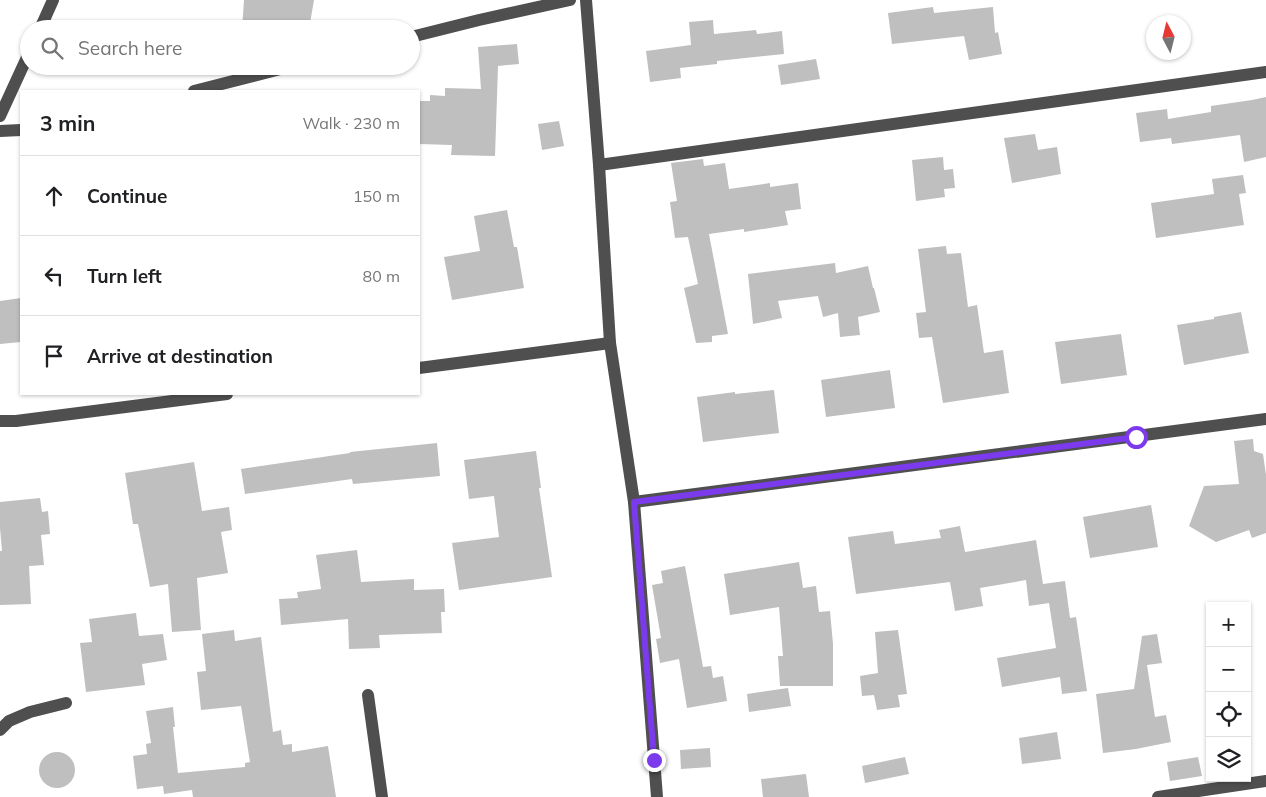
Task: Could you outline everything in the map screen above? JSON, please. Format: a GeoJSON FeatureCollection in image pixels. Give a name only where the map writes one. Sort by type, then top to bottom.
{"type":"FeatureCollection","features":[{"type":"Feature","properties":{"kind":"street"},"geometry":{"type":"LineString","coordinates":[[44,20],[53,0]]}},
{"type":"Feature","properties":{"kind":"street"},"geometry":{"type":"LineString","coordinates":[[420,34],[570,0]]}},
{"type":"Feature","properties":{"kind":"street"},"geometry":{"type":"LineString","coordinates":[[586,0],[610,343],[634,502],[658,797]]}},
{"type":"Feature","properties":{"kind":"street"},"geometry":{"type":"LineString","coordinates":[[599,166],[1266,72]]}},
{"type":"Feature","properties":{"kind":"street"},"geometry":{"type":"LineString","coordinates":[[0,116],[20,73]]}},
{"type":"Feature","properties":{"kind":"street"},"geometry":{"type":"LineString","coordinates":[[198,90],[257,75]]}},
{"type":"Feature","properties":{"kind":"street"},"geometry":{"type":"LineString","coordinates":[[0,131],[20,130]]}},
{"type":"Feature","properties":{"kind":"street"},"geometry":{"type":"LineString","coordinates":[[420,368],[610,343]]}},
{"type":"Feature","properties":{"kind":"street"},"geometry":{"type":"LineString","coordinates":[[0,422],[219,395]]}},
{"type":"Feature","properties":{"kind":"street"},"geometry":{"type":"LineString","coordinates":[[634,502],[1266,419]]}},
{"type":"Feature","properties":{"kind":"street"},"geometry":{"type":"LineString","coordinates":[[368,695],[382,797]]}},
{"type":"Feature","properties":{"kind":"street"},"geometry":{"type":"LineString","coordinates":[[0,730],[9,722],[30,712],[66,703]]}},
{"type":"Feature","properties":{"kind":"street"},"geometry":{"type":"LineString","coordinates":[[1158,797],[1266,781]]}},
{"type":"Feature","properties":{"kind":"building"},"geometry":{"type":"Polygon","coordinates":[[[244,0],[314,0],[311,20],[243,20],[244,0]]]}},
{"type":"Feature","properties":{"kind":"building"},"geometry":{"type":"Polygon","coordinates":[[[933,7],[934,13],[993,7],[995,33],[998,32],[1002,54],[969,60],[964,36],[892,44],[888,13],[933,7]]]}},
{"type":"Feature","properties":{"kind":"building"},"geometry":{"type":"Polygon","coordinates":[[[713,20],[714,34],[756,30],[757,34],[782,31],[784,54],[717,61],[717,64],[680,68],[681,78],[650,82],[646,51],[691,45],[689,22],[713,20]]]}},
{"type":"Feature","properties":{"kind":"building"},"geometry":{"type":"Polygon","coordinates":[[[517,44],[519,64],[498,66],[495,156],[451,155],[452,145],[420,144],[420,101],[430,101],[430,95],[445,96],[445,88],[481,89],[478,47],[517,44]]]}},
{"type":"Feature","properties":{"kind":"building"},"geometry":{"type":"Polygon","coordinates":[[[816,59],[820,79],[781,85],[778,65],[816,59]]]}},
{"type":"Feature","properties":{"kind":"building"},"geometry":{"type":"Polygon","coordinates":[[[1266,97],[1266,157],[1244,162],[1240,135],[1172,144],[1171,138],[1140,142],[1136,113],[1167,109],[1168,119],[1211,112],[1211,106],[1266,97]]]}},
{"type":"Feature","properties":{"kind":"building"},"geometry":{"type":"Polygon","coordinates":[[[559,121],[564,146],[542,150],[538,124],[559,121]]]}},
{"type":"Feature","properties":{"kind":"building"},"geometry":{"type":"Polygon","coordinates":[[[1035,134],[1038,150],[1057,147],[1061,174],[1012,183],[1004,138],[1035,134]]]}},
{"type":"Feature","properties":{"kind":"building"},"geometry":{"type":"Polygon","coordinates":[[[943,157],[944,170],[953,169],[955,188],[944,189],[945,197],[916,201],[912,160],[943,157]]]}},
{"type":"Feature","properties":{"kind":"building"},"geometry":{"type":"Polygon","coordinates":[[[703,159],[704,166],[725,163],[729,189],[770,183],[770,187],[798,183],[801,209],[785,211],[788,225],[744,232],[744,229],[709,234],[728,334],[712,336],[712,342],[696,343],[684,288],[698,284],[688,237],[675,238],[670,202],[677,201],[671,163],[703,159]]]}},
{"type":"Feature","properties":{"kind":"building"},"geometry":{"type":"Polygon","coordinates":[[[1243,175],[1246,193],[1239,194],[1244,225],[1156,238],[1151,203],[1214,194],[1212,179],[1243,175]]]}},
{"type":"Feature","properties":{"kind":"building"},"geometry":{"type":"Polygon","coordinates":[[[507,210],[514,247],[517,247],[524,288],[452,300],[444,257],[480,251],[474,216],[507,210]]]}},
{"type":"Feature","properties":{"kind":"building"},"geometry":{"type":"Polygon","coordinates":[[[946,246],[947,254],[961,253],[968,307],[977,305],[984,353],[1003,350],[1009,393],[943,403],[932,337],[919,338],[916,313],[926,312],[918,249],[946,246]]]}},
{"type":"Feature","properties":{"kind":"building"},"geometry":{"type":"Polygon","coordinates":[[[835,263],[836,273],[868,266],[880,312],[858,317],[860,335],[840,337],[838,313],[823,317],[818,296],[778,301],[782,318],[753,324],[748,274],[835,263]]]}},
{"type":"Feature","properties":{"kind":"building"},"geometry":{"type":"Polygon","coordinates":[[[20,298],[20,342],[0,344],[0,301],[20,298]]]}},
{"type":"Feature","properties":{"kind":"building"},"geometry":{"type":"Polygon","coordinates":[[[1241,312],[1249,353],[1184,365],[1177,325],[1241,312]]]}},
{"type":"Feature","properties":{"kind":"building"},"geometry":{"type":"Polygon","coordinates":[[[1121,334],[1127,375],[1061,384],[1055,342],[1121,334]]]}},
{"type":"Feature","properties":{"kind":"building"},"geometry":{"type":"Polygon","coordinates":[[[890,370],[895,408],[826,417],[821,380],[890,370]]]}},
{"type":"Feature","properties":{"kind":"building"},"geometry":{"type":"Polygon","coordinates":[[[774,390],[779,433],[703,442],[697,397],[735,392],[735,394],[774,390]]]}},
{"type":"Feature","properties":{"kind":"building"},"geometry":{"type":"Polygon","coordinates":[[[1253,439],[1254,451],[1263,454],[1266,475],[1266,533],[1252,538],[1249,530],[1216,542],[1189,526],[1204,486],[1239,484],[1234,441],[1253,439]]]}},
{"type":"Feature","properties":{"kind":"building"},"geometry":{"type":"Polygon","coordinates":[[[437,443],[440,476],[353,484],[352,479],[245,494],[241,469],[350,452],[437,443]]]}},
{"type":"Feature","properties":{"kind":"building"},"geometry":{"type":"Polygon","coordinates":[[[536,451],[541,488],[539,488],[552,577],[459,590],[452,543],[499,537],[494,496],[469,499],[464,460],[536,451]]]}},
{"type":"Feature","properties":{"kind":"building"},"geometry":{"type":"Polygon","coordinates":[[[194,462],[202,511],[229,507],[232,530],[221,532],[228,573],[197,578],[201,630],[172,632],[168,584],[150,587],[138,524],[133,524],[125,473],[194,462]]]}},
{"type":"Feature","properties":{"kind":"building"},"geometry":{"type":"Polygon","coordinates":[[[40,498],[42,512],[48,511],[50,534],[41,535],[44,565],[29,566],[31,604],[0,605],[0,551],[2,551],[0,502],[40,498]]]}},
{"type":"Feature","properties":{"kind":"building"},"geometry":{"type":"Polygon","coordinates":[[[1151,505],[1158,547],[1090,558],[1083,517],[1151,505]]]}},
{"type":"Feature","properties":{"kind":"building"},"geometry":{"type":"Polygon","coordinates":[[[960,526],[965,552],[1036,540],[1043,584],[1065,581],[1070,618],[1076,617],[1087,691],[1062,694],[1060,677],[1002,687],[997,658],[1056,648],[1049,603],[1029,606],[1026,580],[980,588],[983,606],[955,611],[950,582],[856,594],[848,537],[893,531],[895,544],[941,538],[939,530],[960,526]]]}},
{"type":"Feature","properties":{"kind":"building"},"geometry":{"type":"Polygon","coordinates":[[[357,550],[361,582],[414,579],[414,590],[444,589],[445,612],[441,612],[442,633],[379,635],[380,648],[349,649],[348,619],[281,625],[279,599],[298,598],[297,592],[321,589],[316,555],[357,550]]]}},
{"type":"Feature","properties":{"kind":"building"},"geometry":{"type":"Polygon","coordinates":[[[799,562],[803,588],[816,586],[819,612],[830,611],[833,644],[833,686],[780,686],[778,656],[783,656],[779,607],[730,615],[724,574],[799,562]]]}},
{"type":"Feature","properties":{"kind":"building"},"geometry":{"type":"Polygon","coordinates":[[[685,566],[703,667],[711,666],[713,678],[723,676],[727,701],[687,708],[679,659],[660,663],[656,639],[661,638],[652,585],[663,583],[661,571],[685,566]]]}},
{"type":"Feature","properties":{"kind":"building"},"geometry":{"type":"Polygon","coordinates":[[[136,613],[139,636],[163,634],[167,660],[142,664],[145,685],[86,692],[80,643],[92,642],[89,619],[136,613]]]}},
{"type":"Feature","properties":{"kind":"building"},"geometry":{"type":"Polygon","coordinates":[[[234,630],[235,641],[261,637],[273,732],[281,730],[283,745],[292,744],[292,752],[328,746],[336,797],[193,797],[192,790],[164,794],[163,786],[137,789],[133,756],[147,754],[146,744],[151,743],[146,711],[173,707],[175,727],[173,727],[178,773],[245,767],[245,763],[250,762],[241,706],[201,710],[197,672],[206,671],[202,634],[234,630]]]}},
{"type":"Feature","properties":{"kind":"building"},"geometry":{"type":"Polygon","coordinates":[[[898,630],[907,694],[898,695],[900,707],[877,710],[874,695],[862,696],[860,676],[878,673],[875,632],[898,630]]]}},
{"type":"Feature","properties":{"kind":"building"},"geometry":{"type":"Polygon","coordinates":[[[1157,634],[1162,663],[1147,665],[1155,717],[1166,715],[1171,742],[1103,753],[1096,694],[1134,689],[1142,636],[1157,634]]]}},
{"type":"Feature","properties":{"kind":"building"},"geometry":{"type":"Polygon","coordinates":[[[788,688],[791,706],[749,712],[747,694],[788,688]]]}},
{"type":"Feature","properties":{"kind":"building"},"geometry":{"type":"Polygon","coordinates":[[[1057,732],[1061,759],[1022,764],[1019,738],[1057,732]]]}},
{"type":"Feature","properties":{"kind":"building"},"geometry":{"type":"Polygon","coordinates":[[[710,748],[711,767],[681,769],[680,750],[710,748]]]}},
{"type":"Feature","properties":{"kind":"building"},"geometry":{"type":"Polygon","coordinates":[[[57,752],[64,753],[70,757],[74,763],[74,777],[70,783],[64,787],[57,788],[50,787],[44,783],[40,777],[39,770],[40,763],[44,757],[50,753],[57,752]]]}},
{"type":"Feature","properties":{"kind":"building"},"geometry":{"type":"Polygon","coordinates":[[[905,757],[909,774],[865,783],[862,766],[905,757]]]}},
{"type":"Feature","properties":{"kind":"building"},"geometry":{"type":"Polygon","coordinates":[[[1198,757],[1202,776],[1170,781],[1167,762],[1198,757]]]}},
{"type":"Feature","properties":{"kind":"building"},"geometry":{"type":"Polygon","coordinates":[[[806,774],[809,797],[763,797],[761,779],[806,774]]]}},
{"type":"Feature","properties":{"kind":"route"},"geometry":{"type":"LineString","coordinates":[[654,760],[634,502],[1136,437]]}}]}
